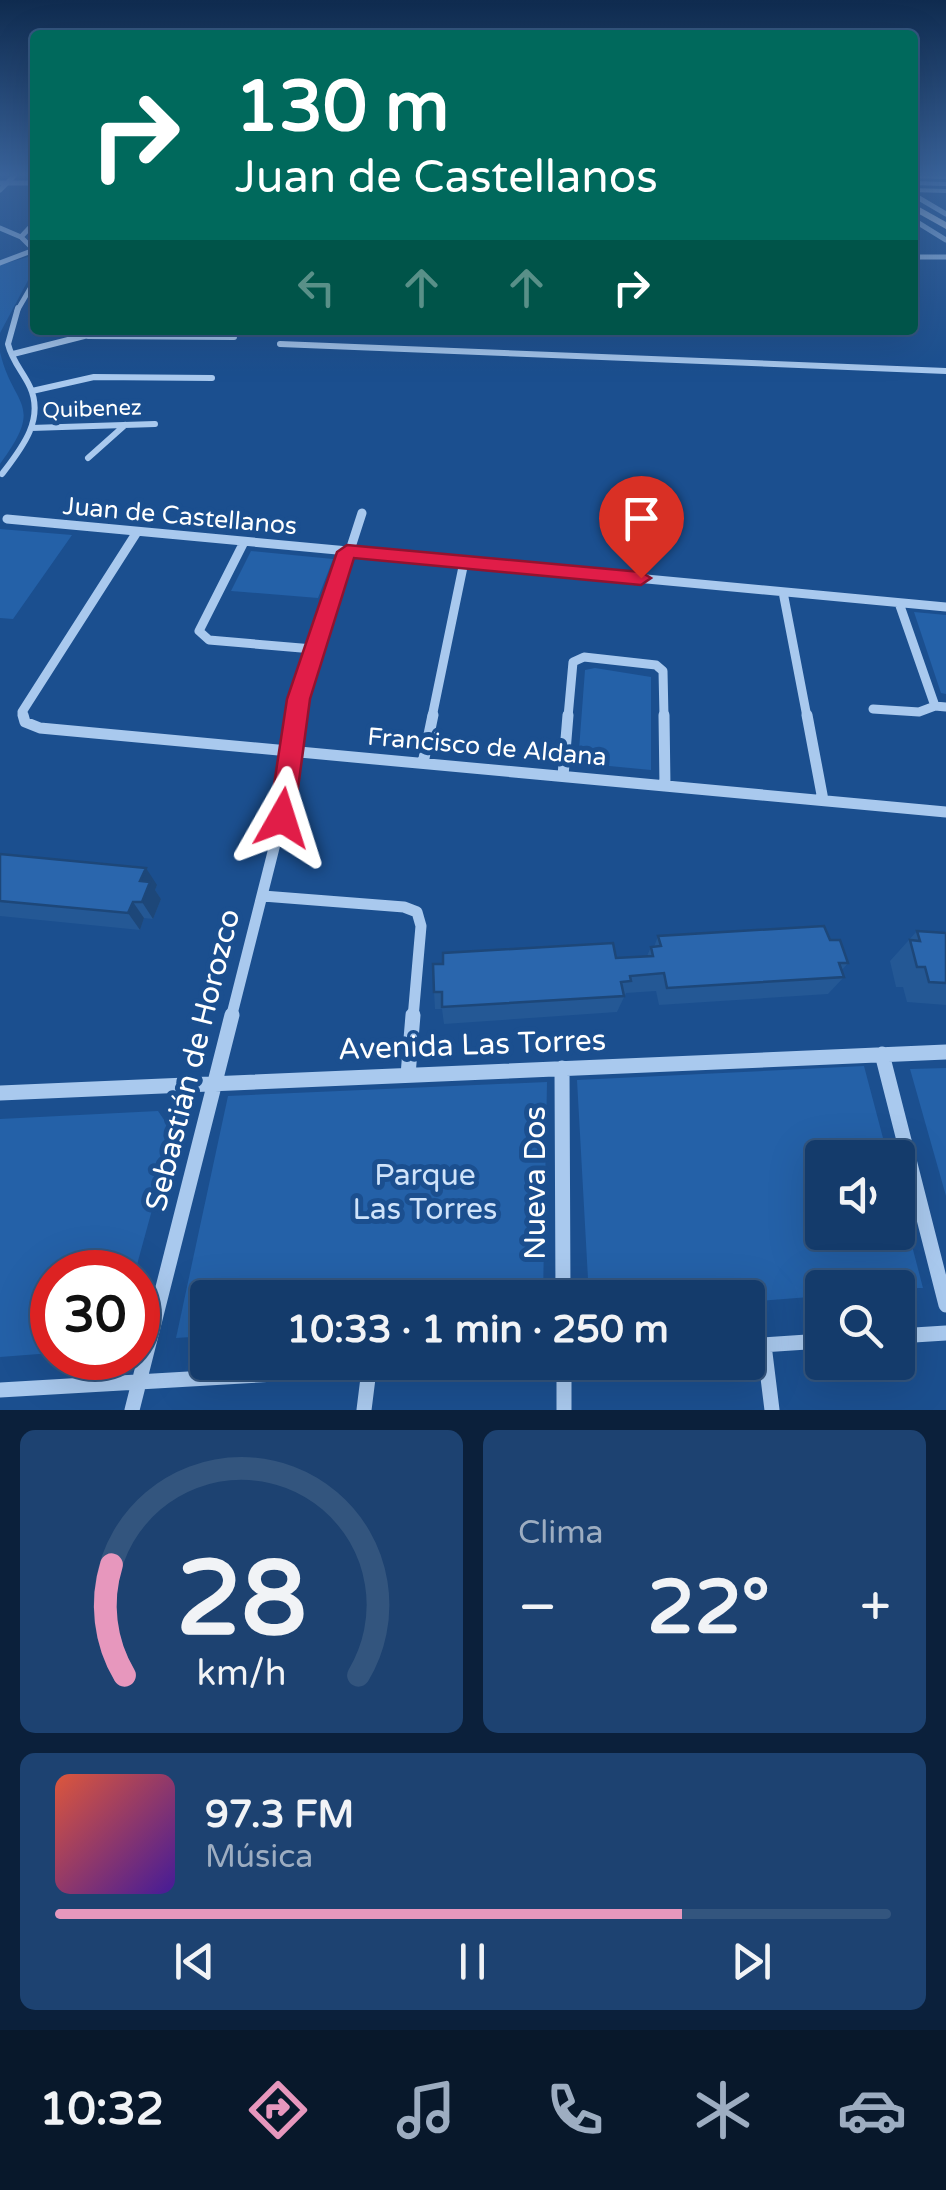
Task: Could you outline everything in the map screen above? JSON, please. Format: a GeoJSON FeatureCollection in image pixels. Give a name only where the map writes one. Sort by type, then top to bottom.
{"type":"FeatureCollection","features":[{"type":"Feature","properties":{"kind":"street"},"geometry":{"type":"LineString","coordinates":[[0,262],[30,252]]}},
{"type":"Feature","properties":{"kind":"street"},"geometry":{"type":"LineString","coordinates":[[942,257],[946,266]]}},
{"type":"Feature","properties":{"kind":"street"},"geometry":{"type":"LineString","coordinates":[[2,474],[31,428],[32,392],[20,376],[7,338],[11,322],[30,291]]}},
{"type":"Feature","properties":{"kind":"street"},"geometry":{"type":"LineString","coordinates":[[12,354],[88,336],[234,337]]}},
{"type":"Feature","properties":{"kind":"street"},"geometry":{"type":"LineString","coordinates":[[280,344],[946,372]]}},
{"type":"Feature","properties":{"kind":"street"},"geometry":{"type":"LineString","coordinates":[[32,392],[94,378],[212,378]]}},
{"type":"Feature","properties":{"kind":"street"},"geometry":{"type":"LineString","coordinates":[[88,458],[126,424]]}},
{"type":"Feature","properties":{"kind":"street","name":"Quibenez"},"geometry":{"type":"LineString","coordinates":[[31,428],[155,424]]}},
{"type":"Feature","properties":{"kind":"street"},"geometry":{"type":"LineString","coordinates":[[282,818],[289,751],[313,649],[362,513]]}},
{"type":"Feature","properties":{"kind":"street","name":"Juan de Castellanos"},"geometry":{"type":"LineString","coordinates":[[7,519],[946,607]]}},
{"type":"Feature","properties":{"kind":"street","name":"Francisco de Aldana"},"geometry":{"type":"LineString","coordinates":[[136,532],[22,712],[25,722],[40,728],[946,812]]}},
{"type":"Feature","properties":{"kind":"street"},"geometry":{"type":"LineString","coordinates":[[244,542],[199,631],[209,640],[313,649]]}},
{"type":"Feature","properties":{"kind":"street"},"geometry":{"type":"LineString","coordinates":[[423,763],[464,562]]}},
{"type":"Feature","properties":{"kind":"street"},"geometry":{"type":"LineString","coordinates":[[783,592],[823,800]]}},
{"type":"Feature","properties":{"kind":"street"},"geometry":{"type":"LineString","coordinates":[[872,709],[919,712],[940,707],[899,603]]}},
{"type":"Feature","properties":{"kind":"street"},"geometry":{"type":"LineString","coordinates":[[564,776],[573,662],[584,658],[656,665],[663,671],[665,786]]}},
{"type":"Feature","properties":{"kind":"street","name":"Sebastián de Horozco"},"geometry":{"type":"LineString","coordinates":[[132,1410],[276,840]]}},
{"type":"Feature","properties":{"kind":"street"},"geometry":{"type":"LineString","coordinates":[[264,896],[404,907],[417,912],[421,926],[408,1075]]}},
{"type":"Feature","properties":{"kind":"street","name":"Avenida Las Torres"},"geometry":{"type":"LineString","coordinates":[[0,1092],[946,1052]]}},
{"type":"Feature","properties":{"kind":"street"},"geometry":{"type":"LineString","coordinates":[[882,1054],[946,1304]]}},
{"type":"Feature","properties":{"kind":"street","name":"Nueva Dos"},"geometry":{"type":"LineString","coordinates":[[562,1068],[564,1280]]}},
{"type":"Feature","properties":{"kind":"street"},"geometry":{"type":"LineString","coordinates":[[915,1335],[946,1333]]}},
{"type":"Feature","properties":{"kind":"street"},"geometry":{"type":"LineString","coordinates":[[765,1344],[805,1342]]}},
{"type":"Feature","properties":{"kind":"street"},"geometry":{"type":"LineString","coordinates":[[0,1390],[204,1380]]}},
{"type":"Feature","properties":{"kind":"street"},"geometry":{"type":"LineString","coordinates":[[364,1410],[368,1380]]}},
{"type":"Feature","properties":{"kind":"street"},"geometry":{"type":"LineString","coordinates":[[564,1380],[564,1410]]}},
{"type":"Feature","properties":{"kind":"street"},"geometry":{"type":"LineString","coordinates":[[765,1380],[772,1410]]}},
{"type":"Feature","properties":{"kind":"green space"},"geometry":{"type":"Polygon","coordinates":[[[30,256],[30,277],[0,333],[0,265],[30,256]]]}},
{"type":"Feature","properties":{"kind":"green space"},"geometry":{"type":"Polygon","coordinates":[[[0,352],[24,416],[14,444],[0,464],[0,352]]]}},
{"type":"Feature","properties":{"kind":"green space"},"geometry":{"type":"Polygon","coordinates":[[[0,529],[72,535],[13,619],[0,618],[0,529]]]}},
{"type":"Feature","properties":{"kind":"green space"},"geometry":{"type":"Polygon","coordinates":[[[251,551],[333,559],[318,598],[231,591],[251,551]]]}},
{"type":"Feature","properties":{"kind":"green space"},"geometry":{"type":"Polygon","coordinates":[[[914,612],[946,615],[946,694],[941,693],[914,612]]]}},
{"type":"Feature","properties":{"kind":"green space"},"geometry":{"type":"Polygon","coordinates":[[[595,668],[651,677],[651,770],[578,763],[585,670],[595,668]]]}},
{"type":"Feature","properties":{"kind":"green space"},"geometry":{"type":"Polygon","coordinates":[[[864,1066],[884,1140],[805,1140],[805,1250],[913,1250],[923,1288],[915,1288],[915,1270],[805,1270],[805,1297],[765,1301],[765,1280],[588,1280],[577,1080],[864,1066]]]}},
{"type":"Feature","properties":{"kind":"green space"},"geometry":{"type":"Polygon","coordinates":[[[946,1068],[946,1196],[910,1069],[946,1068]]]}},
{"type":"Feature","properties":{"kind":"green space","name":"Parque Las Torres"},"geometry":{"type":"Polygon","coordinates":[[[547,1082],[543,1280],[190,1280],[190,1337],[176,1338],[228,1096],[547,1082]]]}},
{"type":"Feature","properties":{"kind":"green space"},"geometry":{"type":"Polygon","coordinates":[[[158,1111],[173,1133],[141,1250],[30,1250],[30,1355],[0,1357],[0,1119],[158,1111]]]}},
{"type":"Feature","properties":{"kind":"building"},"geometry":{"type":"Polygon","coordinates":[[[0,854],[146,868],[140,881],[150,882],[142,902],[133,902],[128,913],[0,901],[0,854]]]}},
{"type":"Feature","properties":{"kind":"building"},"geometry":{"type":"Polygon","coordinates":[[[824,926],[830,940],[840,940],[848,963],[839,963],[844,977],[667,988],[664,973],[630,976],[631,981],[621,982],[624,996],[442,1007],[442,992],[434,992],[433,964],[443,964],[443,953],[613,943],[616,958],[653,956],[651,947],[661,946],[658,936],[824,926]]]}},
{"type":"Feature","properties":{"kind":"building"},"geometry":{"type":"Polygon","coordinates":[[[917,931],[946,933],[946,983],[929,982],[925,967],[917,967],[910,940],[920,941],[917,931]]]}},
{"type":"Feature","properties":{"kind":"route"},"geometry":{"type":"LineString","coordinates":[[282,818],[298,699],[347,552],[641,578]]}}]}
